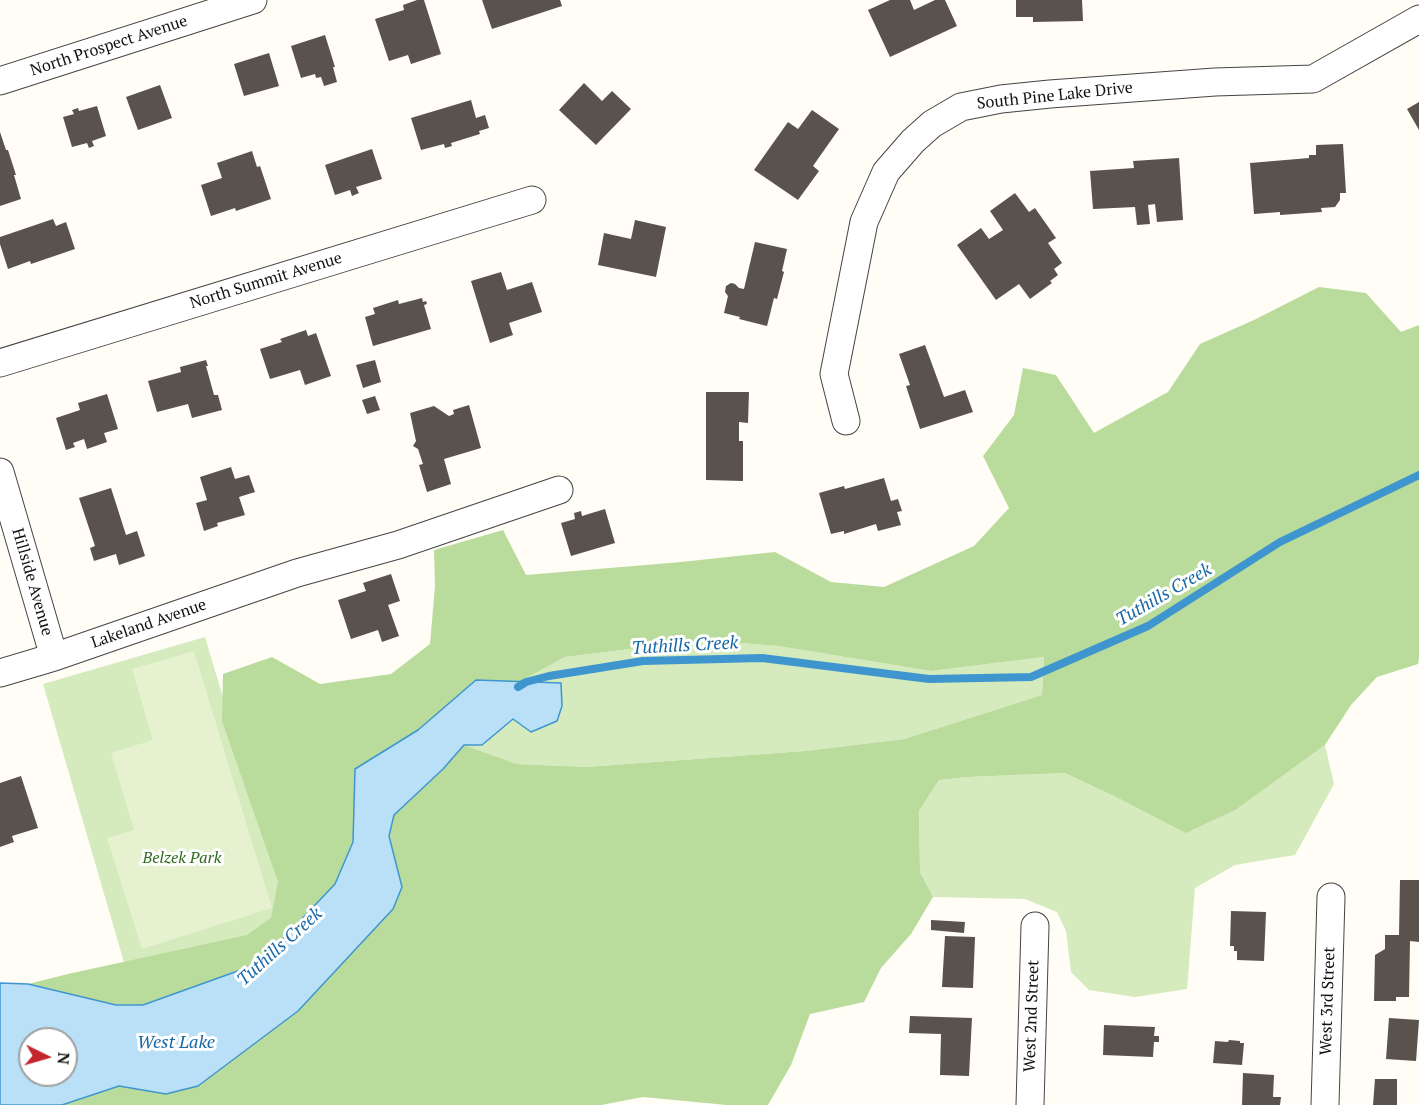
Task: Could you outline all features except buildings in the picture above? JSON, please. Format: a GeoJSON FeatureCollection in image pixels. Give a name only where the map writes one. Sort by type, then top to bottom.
{"type":"FeatureCollection","features":[{"type":"Feature","properties":{"kind":"street","name":"North Prospect Avenue"},"geometry":{"type":"LineString","coordinates":[[0,81],[253,0]]}},
{"type":"Feature","properties":{"kind":"street","name":"South Pine Lake Drive"},"geometry":{"type":"LineString","coordinates":[[846,421],[834,374],[864,222],[886,172],[913,141],[932,124],[961,107],[1001,99],[1203,83],[1313,79],[1419,19]]}},
{"type":"Feature","properties":{"kind":"street","name":"North Summit Avenue"},"geometry":{"type":"LineString","coordinates":[[0,363],[532,201]]}},
{"type":"Feature","properties":{"kind":"street","name":"Hillside Avenue"},"geometry":{"type":"LineString","coordinates":[[0,472],[54,657]]}},
{"type":"Feature","properties":{"kind":"street","name":"Lakeland Avenue"},"geometry":{"type":"LineString","coordinates":[[0,673],[54,657],[297,573],[398,545],[559,490]]}},
{"type":"Feature","properties":{"kind":"street","name":"West 3rd Street"},"geometry":{"type":"LineString","coordinates":[[1325,1105],[1331,897]]}},
{"type":"Feature","properties":{"kind":"street","name":"West 2nd Street"},"geometry":{"type":"LineString","coordinates":[[1030,1105],[1035,926]]}},
{"type":"Feature","properties":{"kind":"green space"},"geometry":{"type":"Polygon","coordinates":[[[1319,287],[1366,293],[1401,332],[1419,325],[1419,659],[1418,664],[1377,677],[1351,705],[1325,745],[1237,809],[1186,833],[1065,773],[939,780],[919,811],[920,872],[933,897],[911,934],[881,968],[864,1002],[810,1014],[791,1065],[768,1105],[727,1105],[643,1097],[601,1105],[62,1105],[119,1086],[166,1094],[298,1011],[393,909],[402,887],[389,836],[394,815],[443,769],[464,745],[517,764],[586,767],[805,751],[904,739],[1042,695],[1044,657],[931,671],[778,646],[703,640],[565,657],[519,682],[476,680],[418,730],[356,769],[353,842],[335,884],[260,963],[143,1005],[116,1005],[28,984],[247,935],[271,918],[278,882],[222,721],[223,674],[272,657],[320,684],[391,674],[430,644],[435,586],[434,550],[503,530],[526,575],[775,552],[831,582],[884,587],[974,546],[1009,508],[983,456],[1014,415],[1023,368],[1056,375],[1094,433],[1168,392],[1200,344],[1319,287]]]}},
{"type":"Feature","properties":{"kind":"green space","name":"Belzek Park"},"geometry":{"type":"Polygon","coordinates":[[[205,637],[289,919],[130,983],[43,684],[205,637]]]}},
{"type":"Feature","properties":{"kind":"green space"},"geometry":{"type":"Polygon","coordinates":[[[703,640],[778,646],[931,671],[1044,657],[1042,695],[904,739],[805,751],[586,767],[517,764],[464,745],[482,745],[561,683],[519,682],[565,657],[703,640]]]}},
{"type":"Feature","properties":{"kind":"green space"},"geometry":{"type":"Polygon","coordinates":[[[194,651],[272,908],[142,949],[107,838],[134,830],[111,753],[153,740],[132,669],[194,651]]]}},
{"type":"Feature","properties":{"kind":"green space"},"geometry":{"type":"Polygon","coordinates":[[[1325,745],[1334,784],[1295,855],[1235,865],[1195,888],[1187,989],[1135,997],[1089,990],[1071,972],[1066,931],[1057,912],[1025,899],[933,897],[920,872],[919,811],[939,780],[1065,773],[1122,800],[1237,809],[1325,745]]]}},
{"type":"Feature","properties":{"kind":"water","name":"West Lake"},"geometry":{"type":"Polygon","coordinates":[[[476,680],[561,683],[562,706],[557,721],[531,732],[513,719],[482,745],[464,745],[443,769],[394,815],[389,836],[402,887],[393,909],[298,1011],[198,1086],[166,1094],[119,1086],[62,1105],[0,1105],[0,983],[28,984],[116,1005],[143,1005],[260,963],[335,884],[353,842],[355,769],[418,730],[476,680]]]}},
{"type":"Feature","properties":{"kind":"waterway","name":"Tuthills Creek"},"geometry":{"type":"LineString","coordinates":[[518,687],[526,682],[549,676],[643,661],[762,658],[929,679],[1031,677],[1148,626],[1280,542],[1419,475]]}}]}
